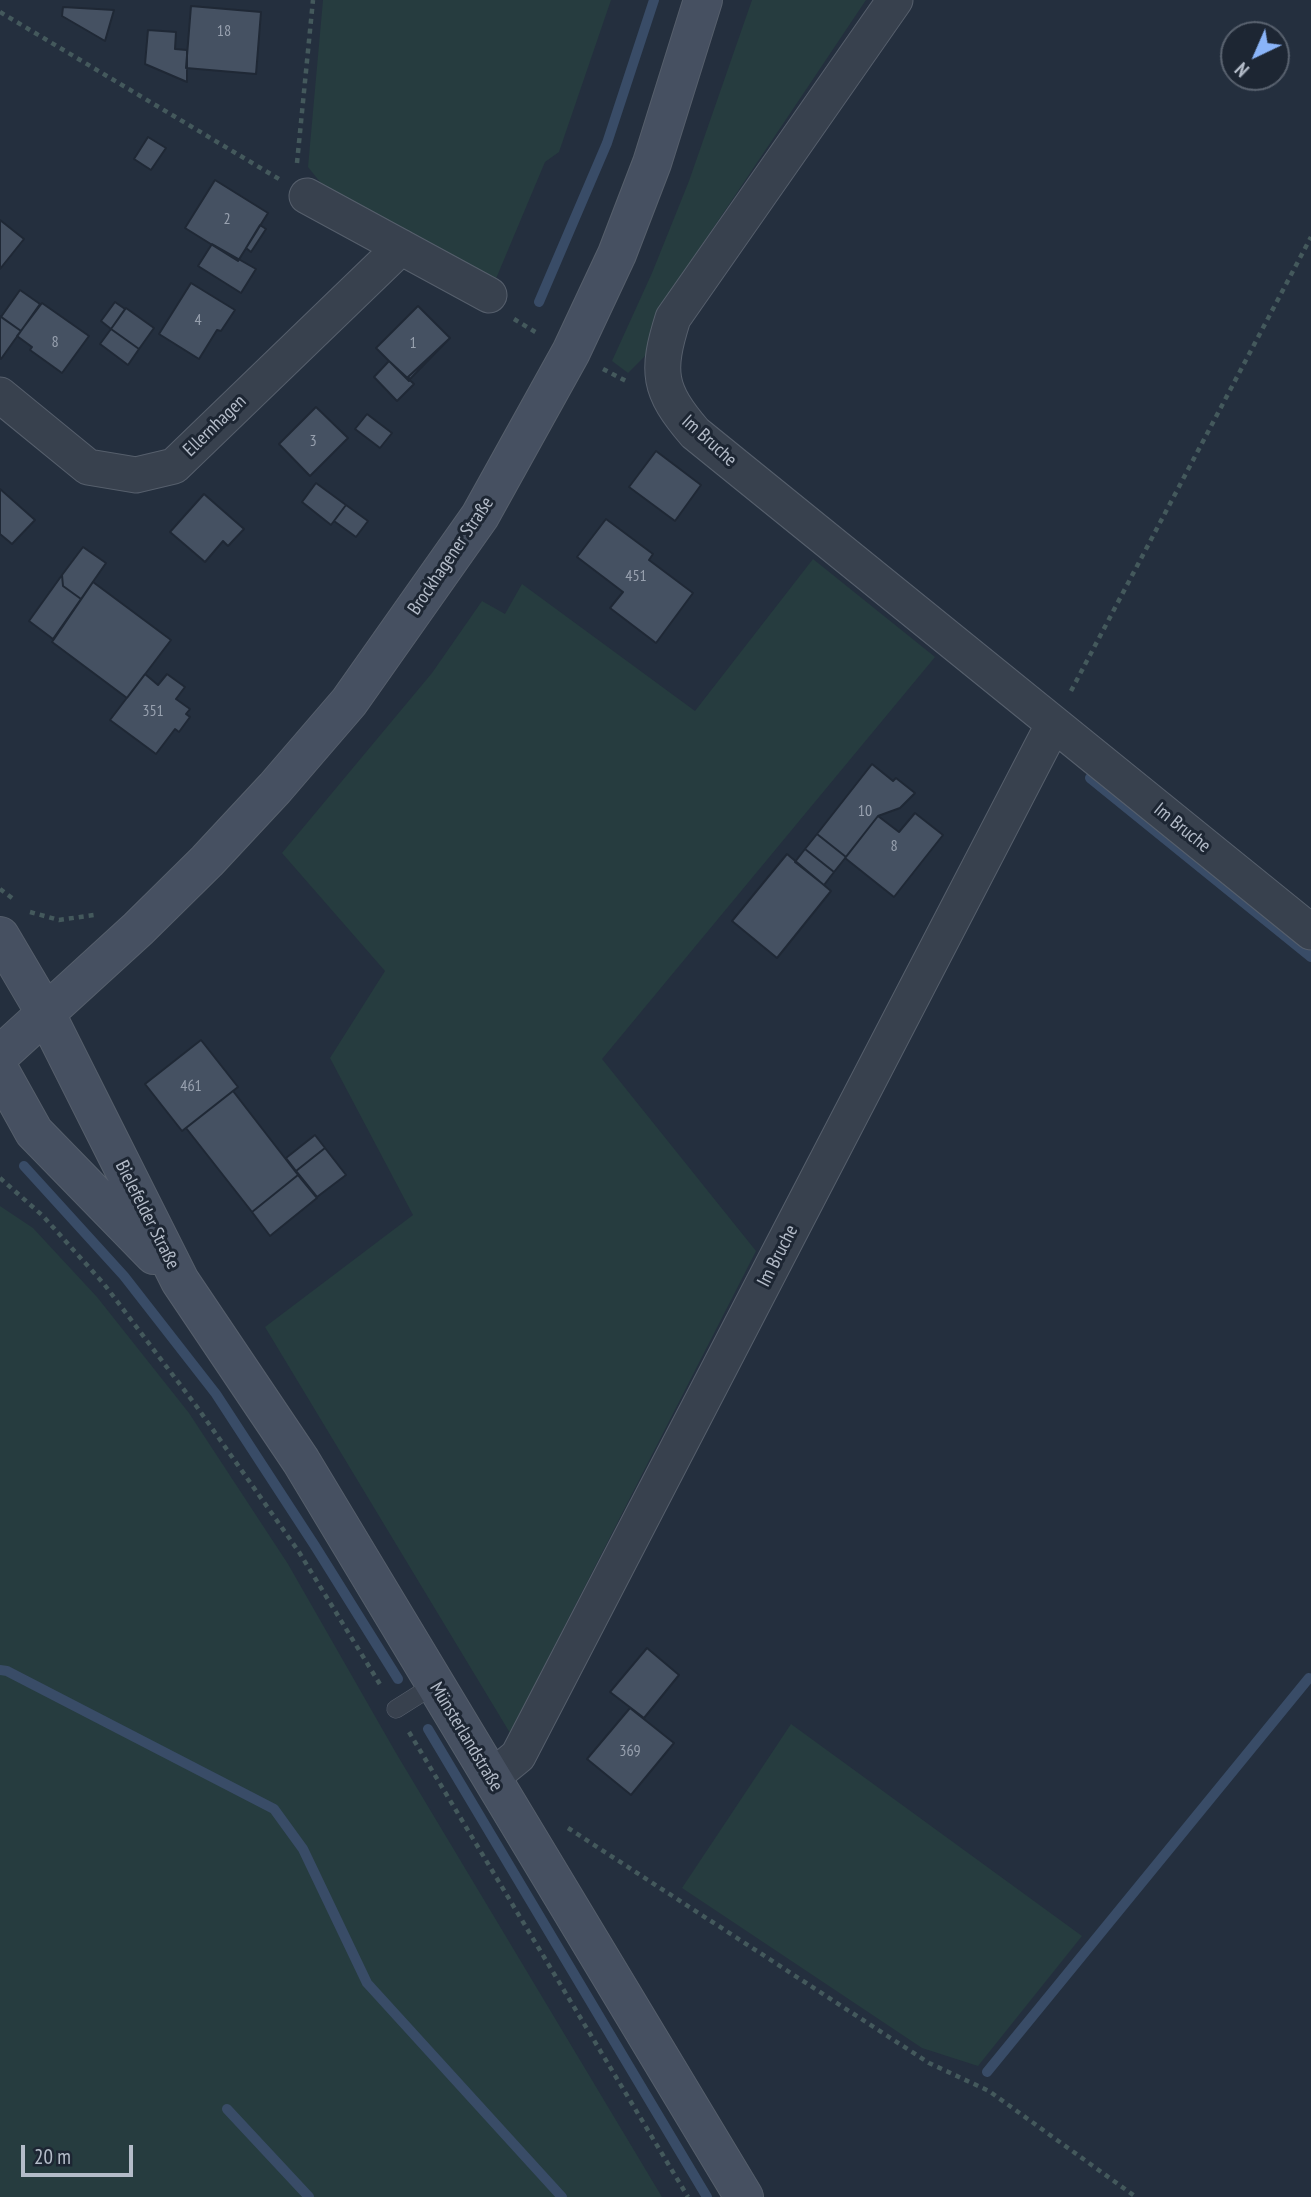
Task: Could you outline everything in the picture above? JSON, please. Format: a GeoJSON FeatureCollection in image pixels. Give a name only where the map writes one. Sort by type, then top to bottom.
{"type":"FeatureCollection","features":[{"type":"Feature","properties":{"kind":"main road","name":"Brockhagener Straße"},"geometry":{"type":"LineString","coordinates":[[0,1055],[207,861],[275,788],[349,702],[480,516],[571,352],[617,254],[652,163],[703,0]]}},
{"type":"Feature","properties":{"kind":"main road"},"geometry":{"type":"LineString","coordinates":[[0,936],[46,1014]]}},
{"type":"Feature","properties":{"kind":"main road","name":"Bielefelder Straße"},"geometry":{"type":"LineString","coordinates":[[46,1014],[180,1281]]}},
{"type":"Feature","properties":{"kind":"main road","name":"Bielefelder Straße"},"geometry":{"type":"LineString","coordinates":[[0,1072],[34,1132],[180,1281]]}},
{"type":"Feature","properties":{"kind":"main road","name":"Münsterlandstraße"},"geometry":{"type":"LineString","coordinates":[[180,1281],[301,1461],[744,2197]]}},
{"type":"Feature","properties":{"kind":"street","name":"Im Bruche"},"geometry":{"type":"LineString","coordinates":[[895,0],[673,318],[663,350],[663,382],[674,408],[695,433],[1311,932]]}},
{"type":"Feature","properties":{"kind":"street"},"geometry":{"type":"LineString","coordinates":[[300,192],[489,295]]}},
{"type":"Feature","properties":{"kind":"street","name":"Ellernhagen"},"geometry":{"type":"LineString","coordinates":[[0,395],[88,467],[136,475],[174,466],[401,247]]}},
{"type":"Feature","properties":{"kind":"street","name":"Im Bruche"},"geometry":{"type":"LineString","coordinates":[[491,1778],[518,1756],[1053,725]]}},
{"type":"Feature","properties":{"kind":"lane"},"geometry":{"type":"LineString","coordinates":[[396,1709],[434,1685]]}},
{"type":"Feature","properties":{"kind":"path"},"geometry":{"type":"LineString","coordinates":[[0,12],[300,192],[313,0]]}},
{"type":"Feature","properties":{"kind":"path"},"geometry":{"type":"LineString","coordinates":[[1053,725],[1311,237]]}},
{"type":"Feature","properties":{"kind":"path"},"geometry":{"type":"LineString","coordinates":[[489,295],[497,309],[638,388],[663,382]]}},
{"type":"Feature","properties":{"kind":"path"},"geometry":{"type":"LineString","coordinates":[[31,913],[59,920],[98,914]]}},
{"type":"Feature","properties":{"kind":"path"},"geometry":{"type":"LineString","coordinates":[[0,1178],[43,1216],[104,1284],[197,1407],[299,1552],[688,2197]]}},
{"type":"Feature","properties":{"kind":"path"},"geometry":{"type":"LineString","coordinates":[[520,1826],[564,1825],[929,2063],[989,2091],[1136,2197]]}},
{"type":"Feature","properties":{"kind":"green space"},"geometry":{"type":"Polygon","coordinates":[[[323,0],[611,0],[559,152],[545,162],[495,281],[324,187],[308,167],[323,0]]]}},
{"type":"Feature","properties":{"kind":"green space"},"geometry":{"type":"Polygon","coordinates":[[[752,0],[866,0],[659,309],[646,355],[628,373],[612,361],[652,273],[689,181],[752,0]]]}},
{"type":"Feature","properties":{"kind":"green space"},"geometry":{"type":"Polygon","coordinates":[[[813,559],[935,657],[602,1059],[756,1251],[510,1733],[265,1327],[413,1215],[330,1058],[385,971],[282,853],[432,673],[482,601],[505,614],[522,584],[695,711],[813,559]]]}},
{"type":"Feature","properties":{"kind":"green space"},"geometry":{"type":"Polygon","coordinates":[[[0,1206],[33,1228],[97,1297],[189,1413],[288,1564],[396,1753],[662,2197],[0,2197],[0,1206]]]}},
{"type":"Feature","properties":{"kind":"green space"},"geometry":{"type":"Polygon","coordinates":[[[791,1724],[1082,1936],[978,2066],[922,2048],[682,1888],[791,1724]]]}},
{"type":"Feature","properties":{"kind":"building"},"geometry":{"type":"Polygon","coordinates":[[[191,6],[261,12],[256,74],[186,68],[191,6]]]}},
{"type":"Feature","properties":{"kind":"building"},"geometry":{"type":"Polygon","coordinates":[[[63,7],[114,10],[105,41],[62,16],[63,7]]]}},
{"type":"Feature","properties":{"kind":"building"},"geometry":{"type":"Polygon","coordinates":[[[148,30],[176,32],[175,49],[187,50],[187,82],[145,64],[148,30]]]}},
{"type":"Feature","properties":{"kind":"building"},"geometry":{"type":"Polygon","coordinates":[[[148,137],[166,148],[151,170],[134,159],[148,137]]]}},
{"type":"Feature","properties":{"kind":"building"},"geometry":{"type":"Polygon","coordinates":[[[215,180],[268,213],[238,261],[185,228],[215,180]]]}},
{"type":"Feature","properties":{"kind":"building"},"geometry":{"type":"Polygon","coordinates":[[[0,220],[24,239],[0,269],[0,220]]]}},
{"type":"Feature","properties":{"kind":"building"},"geometry":{"type":"Polygon","coordinates":[[[260,225],[266,229],[251,252],[246,248],[260,225]]]}},
{"type":"Feature","properties":{"kind":"building"},"geometry":{"type":"Polygon","coordinates":[[[212,244],[256,269],[241,293],[198,266],[212,244]]]}},
{"type":"Feature","properties":{"kind":"building"},"geometry":{"type":"Polygon","coordinates":[[[191,283],[235,310],[221,331],[217,330],[199,359],[159,334],[191,283]]]}},
{"type":"Feature","properties":{"kind":"building"},"geometry":{"type":"Polygon","coordinates":[[[20,290],[40,304],[21,331],[1,317],[20,290]]]}},
{"type":"Feature","properties":{"kind":"building"},"geometry":{"type":"Polygon","coordinates":[[[115,302],[125,309],[111,329],[101,321],[115,302]]]}},
{"type":"Feature","properties":{"kind":"building"},"geometry":{"type":"Polygon","coordinates":[[[42,303],[89,336],[62,373],[30,350],[32,347],[17,336],[42,303]]]}},
{"type":"Feature","properties":{"kind":"building"},"geometry":{"type":"Polygon","coordinates":[[[418,306],[450,338],[408,377],[409,381],[376,348],[418,306]]]}},
{"type":"Feature","properties":{"kind":"building"},"geometry":{"type":"Polygon","coordinates":[[[126,308],[154,328],[139,349],[111,329],[126,308]]]}},
{"type":"Feature","properties":{"kind":"building"},"geometry":{"type":"Polygon","coordinates":[[[0,316],[21,331],[1,359],[0,358],[0,316]]]}},
{"type":"Feature","properties":{"kind":"building"},"geometry":{"type":"Polygon","coordinates":[[[111,329],[139,349],[128,365],[100,344],[111,329]]]}},
{"type":"Feature","properties":{"kind":"building"},"geometry":{"type":"Polygon","coordinates":[[[450,338],[410,379],[408,377],[429,358],[450,338]]]}},
{"type":"Feature","properties":{"kind":"building"},"geometry":{"type":"Polygon","coordinates":[[[389,361],[414,384],[397,401],[374,377],[389,361]]]}},
{"type":"Feature","properties":{"kind":"building"},"geometry":{"type":"Polygon","coordinates":[[[316,407],[348,438],[310,476],[279,444],[316,407]]]}},
{"type":"Feature","properties":{"kind":"building"},"geometry":{"type":"Polygon","coordinates":[[[367,414],[392,433],[380,448],[355,429],[367,414]]]}},
{"type":"Feature","properties":{"kind":"building"},"geometry":{"type":"Polygon","coordinates":[[[656,451],[701,485],[675,521],[629,487],[656,451]]]}},
{"type":"Feature","properties":{"kind":"building"},"geometry":{"type":"Polygon","coordinates":[[[316,483],[346,505],[331,525],[302,502],[316,483]]]}},
{"type":"Feature","properties":{"kind":"building"},"geometry":{"type":"Polygon","coordinates":[[[0,489],[35,520],[12,544],[0,534],[0,489]]]}},
{"type":"Feature","properties":{"kind":"building"},"geometry":{"type":"Polygon","coordinates":[[[204,494],[244,529],[228,546],[223,541],[205,562],[170,532],[204,494]]]}},
{"type":"Feature","properties":{"kind":"building"},"geometry":{"type":"Polygon","coordinates":[[[346,505],[368,521],[356,537],[334,521],[346,505]]]}},
{"type":"Feature","properties":{"kind":"building"},"geometry":{"type":"Polygon","coordinates":[[[606,519],[653,554],[649,560],[693,593],[656,643],[610,608],[623,592],[577,557],[606,519]]]}},
{"type":"Feature","properties":{"kind":"building"},"geometry":{"type":"Polygon","coordinates":[[[83,547],[106,563],[81,599],[63,586],[62,575],[83,547]]]}},
{"type":"Feature","properties":{"kind":"building"},"geometry":{"type":"Polygon","coordinates":[[[62,575],[63,586],[81,599],[53,639],[29,621],[62,575]]]}},
{"type":"Feature","properties":{"kind":"building"},"geometry":{"type":"Polygon","coordinates":[[[93,582],[171,640],[127,698],[52,642],[93,582]]]}},
{"type":"Feature","properties":{"kind":"building"},"geometry":{"type":"Polygon","coordinates":[[[145,674],[158,685],[167,674],[185,687],[176,699],[190,709],[186,714],[190,717],[179,732],[175,729],[156,754],[110,720],[145,674]]]}},
{"type":"Feature","properties":{"kind":"building"},"geometry":{"type":"Polygon","coordinates":[[[872,764],[893,781],[896,778],[915,793],[900,808],[878,816],[846,857],[817,834],[872,764]]]}},
{"type":"Feature","properties":{"kind":"building"},"geometry":{"type":"Polygon","coordinates":[[[915,813],[943,835],[894,897],[845,858],[878,816],[899,832],[915,813]]]}},
{"type":"Feature","properties":{"kind":"building"},"geometry":{"type":"Polygon","coordinates":[[[817,834],[846,857],[834,872],[805,849],[817,834]]]}},
{"type":"Feature","properties":{"kind":"building"},"geometry":{"type":"Polygon","coordinates":[[[805,849],[834,872],[824,885],[795,862],[805,849]]]}},
{"type":"Feature","properties":{"kind":"building"},"geometry":{"type":"Polygon","coordinates":[[[787,854],[831,891],[777,958],[732,921],[787,854]]]}},
{"type":"Feature","properties":{"kind":"building"},"geometry":{"type":"Polygon","coordinates":[[[201,1040],[238,1087],[182,1131],[145,1084],[201,1040]]]}},
{"type":"Feature","properties":{"kind":"building"},"geometry":{"type":"Polygon","coordinates":[[[233,1091],[298,1175],[252,1212],[186,1128],[233,1091]]]}},
{"type":"Feature","properties":{"kind":"building"},"geometry":{"type":"Polygon","coordinates":[[[315,1135],[325,1148],[296,1171],[286,1158],[315,1135]]]}},
{"type":"Feature","properties":{"kind":"building"},"geometry":{"type":"Polygon","coordinates":[[[325,1148],[346,1175],[317,1197],[296,1171],[325,1148]]]}},
{"type":"Feature","properties":{"kind":"building"},"geometry":{"type":"Polygon","coordinates":[[[298,1175],[317,1198],[270,1236],[252,1212],[298,1175]]]}},
{"type":"Feature","properties":{"kind":"building"},"geometry":{"type":"Polygon","coordinates":[[[647,1648],[679,1675],[644,1718],[610,1692],[647,1648]]]}},
{"type":"Feature","properties":{"kind":"building"},"geometry":{"type":"Polygon","coordinates":[[[630,1708],[674,1743],[631,1795],[587,1759],[630,1708]]]}},
{"type":"Feature","properties":{"kind":"waterway"},"geometry":{"type":"LineString","coordinates":[[539,302],[607,143],[654,0]]}},
{"type":"Feature","properties":{"kind":"waterway"},"geometry":{"type":"LineString","coordinates":[[1090,778],[1311,957]]}},
{"type":"Feature","properties":{"kind":"waterway"},"geometry":{"type":"LineString","coordinates":[[24,1166],[124,1276],[216,1394],[398,1679]]}},
{"type":"Feature","properties":{"kind":"waterway"},"geometry":{"type":"LineString","coordinates":[[0,1670],[7,1671],[274,1809],[303,1849],[367,1983],[562,2197]]}},
{"type":"Feature","properties":{"kind":"waterway"},"geometry":{"type":"LineString","coordinates":[[987,2072],[1309,1678]]}},
{"type":"Feature","properties":{"kind":"waterway"},"geometry":{"type":"LineString","coordinates":[[428,1729],[707,2197]]}},
{"type":"Feature","properties":{"kind":"waterway"},"geometry":{"type":"LineString","coordinates":[[227,2109],[309,2197]]}}]}
